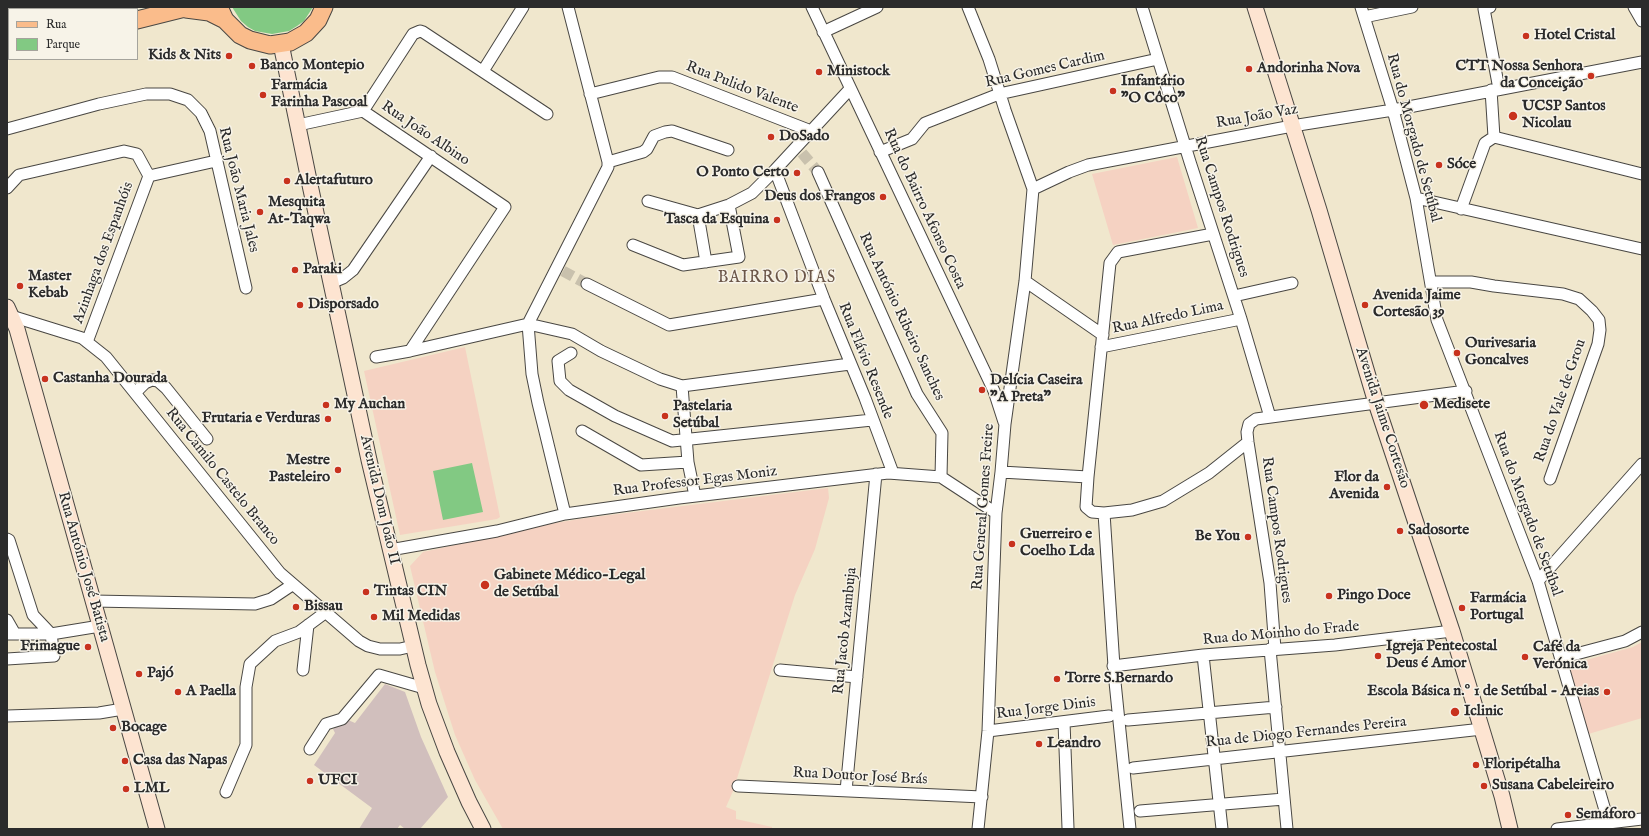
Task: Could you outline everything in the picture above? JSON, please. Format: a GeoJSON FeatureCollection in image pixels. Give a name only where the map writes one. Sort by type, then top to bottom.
{"type":"FeatureCollection","features":[{"type":"Feature","properties":{"kind":"main road"},"geometry":{"type":"LineString","coordinates":[[138,20],[187,8],[222,13],[232,28],[250,40],[270,45],[281,44],[298,38],[306,33],[318,20],[324,7]]}},
{"type":"Feature","properties":{"kind":"main road","name":"Avenida Jaime Cortesão"},"geometry":{"type":"LineString","coordinates":[[1255,7],[1376,403],[1452,632],[1482,729],[1510,829]]}},
{"type":"Feature","properties":{"kind":"main road","name":"Avenida Dom João II"},"geometry":{"type":"LineString","coordinates":[[281,44],[369,460],[413,646],[424,688],[447,752],[469,802],[483,829]]}},
{"type":"Feature","properties":{"kind":"main road","name":"Rua António José Batista"},"geometry":{"type":"LineString","coordinates":[[8,312],[17,329],[157,829]]}},
{"type":"Feature","properties":{"kind":"street"},"geometry":{"type":"LineString","coordinates":[[483,71],[523,7]]}},
{"type":"Feature","properties":{"kind":"street"},"geometry":{"type":"LineString","coordinates":[[565,514],[532,374],[528,324],[560,270],[606,172],[608,162],[568,7]]}},
{"type":"Feature","properties":{"kind":"street","name":"Rua do Bairro Afonso Costa"},"geometry":{"type":"LineString","coordinates":[[812,7],[994,391],[1005,424]]}},
{"type":"Feature","properties":{"kind":"street"},"geometry":{"type":"LineString","coordinates":[[823,32],[877,7]]}},
{"type":"Feature","properties":{"kind":"street"},"geometry":{"type":"LineString","coordinates":[[970,7],[1033,189]]}},
{"type":"Feature","properties":{"kind":"street","name":"Rua Campos Rodrigues"},"geometry":{"type":"LineString","coordinates":[[1142,7],[1213,234],[1234,296],[1270,417],[1256,419],[1249,424],[1247,432],[1270,583],[1276,707],[1287,829]]}},
{"type":"Feature","properties":{"kind":"street"},"geometry":{"type":"LineString","coordinates":[[1362,12],[1412,7]]}},
{"type":"Feature","properties":{"kind":"street"},"geometry":{"type":"LineString","coordinates":[[1634,7],[1642,22]]}},
{"type":"Feature","properties":{"kind":"street"},"geometry":{"type":"LineString","coordinates":[[1487,8],[1495,89],[1494,137]]}},
{"type":"Feature","properties":{"kind":"street","name":"Rua do Morgado de Setúbal"},"geometry":{"type":"LineString","coordinates":[[1362,12],[1393,110],[1416,198],[1437,320],[1466,391],[1538,581],[1609,824]]}},
{"type":"Feature","properties":{"kind":"street"},"geometry":{"type":"LineString","coordinates":[[364,110],[415,32],[423,32],[547,114]]}},
{"type":"Feature","properties":{"kind":"street","name":"Rua Gomes Cardim"},"geometry":{"type":"LineString","coordinates":[[880,152],[912,139],[925,123],[1000,94],[1158,59]]}},
{"type":"Feature","properties":{"kind":"street","name":"Rua João Vaz"},"geometry":{"type":"LineString","coordinates":[[1033,189],[1088,165],[1292,126],[1393,110],[1495,89],[1642,62]]}},
{"type":"Feature","properties":{"kind":"street","name":"Rua Pulido Valente"},"geometry":{"type":"LineString","coordinates":[[590,94],[659,77],[672,77],[811,131]]}},
{"type":"Feature","properties":{"kind":"street"},"geometry":{"type":"LineString","coordinates":[[648,201],[698,215],[729,205],[752,192],[775,170],[800,150],[811,131],[850,89]]}},
{"type":"Feature","properties":{"kind":"street","name":"Rua João Maria Jales"},"geometry":{"type":"LineString","coordinates":[[7,129],[99,104],[146,94],[170,94],[188,100],[201,113],[210,131],[246,288]]}},
{"type":"Feature","properties":{"kind":"street","name":"Rua João Albino"},"geometry":{"type":"LineString","coordinates":[[298,125],[364,110],[505,207],[410,351]]}},
{"type":"Feature","properties":{"kind":"street"},"geometry":{"type":"LineString","coordinates":[[608,162],[643,152],[647,149],[654,136],[665,132],[672,132],[728,150]]}},
{"type":"Feature","properties":{"kind":"street"},"geometry":{"type":"LineString","coordinates":[[1461,209],[1485,143],[1494,137],[1642,174]]}},
{"type":"Feature","properties":{"kind":"street","name":"Azinhaga dos Espanhóis"},"geometry":{"type":"LineString","coordinates":[[7,188],[19,175],[124,151],[137,154],[148,176],[87,342]]}},
{"type":"Feature","properties":{"kind":"street"},"geometry":{"type":"LineString","coordinates":[[331,283],[343,278],[352,270],[431,156]]}},
{"type":"Feature","properties":{"kind":"street","name":"Azinhaga dos Espanhóis"},"geometry":{"type":"LineString","coordinates":[[148,176],[216,160]]}},
{"type":"Feature","properties":{"kind":"street","name":"Rua Flávio Resende"},"geometry":{"type":"LineString","coordinates":[[775,170],[872,420],[890,473]]}},
{"type":"Feature","properties":{"kind":"street","name":"Rua António Ribeiro Sanches"},"geometry":{"type":"LineString","coordinates":[[818,172],[917,394],[942,433],[941,477]]}},
{"type":"Feature","properties":{"kind":"street","name":"Rua General Gomes Freire"},"geometry":{"type":"LineString","coordinates":[[978,829],[988,731],[996,513],[1005,424],[1025,281],[1033,189]]}},
{"type":"Feature","properties":{"kind":"street"},"geometry":{"type":"LineString","coordinates":[[1416,198],[1642,249]]}},
{"type":"Feature","properties":{"kind":"street"},"geometry":{"type":"LineString","coordinates":[[633,245],[683,265],[740,257],[729,205]]}},
{"type":"Feature","properties":{"kind":"street"},"geometry":{"type":"LineString","coordinates":[[698,215],[706,262]]}},
{"type":"Feature","properties":{"kind":"street","name":"Rua Alfredo Lima"},"geometry":{"type":"LineString","coordinates":[[1104,513],[1092,512],[1086,507],[1110,262],[1118,252],[1213,234]]}},
{"type":"Feature","properties":{"kind":"street"},"geometry":{"type":"LineString","coordinates":[[1025,281],[1103,335]]}},
{"type":"Feature","properties":{"kind":"street","name":"Rua do Vale de Grou"},"geometry":{"type":"LineString","coordinates":[[1431,282],[1471,282],[1563,294],[1579,299],[1599,320],[1600,330],[1598,344],[1550,479]]}},
{"type":"Feature","properties":{"kind":"street"},"geometry":{"type":"LineString","coordinates":[[1234,296],[1292,283]]}},
{"type":"Feature","properties":{"kind":"street"},"geometry":{"type":"LineString","coordinates":[[587,284],[668,325],[824,299]]}},
{"type":"Feature","properties":{"kind":"street","name":"Rua Camilo Castelo Branco"},"geometry":{"type":"LineString","coordinates":[[8,312],[82,338],[106,357],[280,573],[359,641],[368,646],[390,650],[413,646]]}},
{"type":"Feature","properties":{"kind":"street","name":"Rua Alfredo Lima"},"geometry":{"type":"LineString","coordinates":[[1102,347],[1241,319]]}},
{"type":"Feature","properties":{"kind":"street"},"geometry":{"type":"LineString","coordinates":[[376,357],[410,351],[528,324],[572,334],[601,351],[660,379],[682,386],[850,364]]}},
{"type":"Feature","properties":{"kind":"street"},"geometry":{"type":"LineString","coordinates":[[571,353],[558,361],[560,381],[569,390],[615,416],[672,441],[872,420]]}},
{"type":"Feature","properties":{"kind":"street"},"geometry":{"type":"LineString","coordinates":[[135,393],[145,383],[152,380],[158,381],[166,388],[207,439]]}},
{"type":"Feature","properties":{"kind":"street"},"geometry":{"type":"LineString","coordinates":[[682,386],[688,462],[695,496]]}},
{"type":"Feature","properties":{"kind":"street"},"geometry":{"type":"LineString","coordinates":[[994,391],[1002,392],[1011,387]]}},
{"type":"Feature","properties":{"kind":"street"},"geometry":{"type":"LineString","coordinates":[[1270,417],[1466,391]]}},
{"type":"Feature","properties":{"kind":"street"},"geometry":{"type":"LineString","coordinates":[[582,431],[641,464],[688,462]]}},
{"type":"Feature","properties":{"kind":"street"},"geometry":{"type":"LineString","coordinates":[[1130,829],[1113,666],[1104,513],[1132,510],[1163,501],[1209,473],[1248,442]]}},
{"type":"Feature","properties":{"kind":"street"},"geometry":{"type":"LineString","coordinates":[[1538,581],[1642,464]]}},
{"type":"Feature","properties":{"kind":"street"},"geometry":{"type":"LineString","coordinates":[[1001,472],[1088,478]]}},
{"type":"Feature","properties":{"kind":"street","name":"Rua Professor Egas Moniz"},"geometry":{"type":"LineString","coordinates":[[390,550],[497,531],[565,514],[695,496],[890,473],[941,477],[996,513]]}},
{"type":"Feature","properties":{"kind":"street","name":"Rua Jacob Azambuja"},"geometry":{"type":"LineString","coordinates":[[846,791],[876,474]]}},
{"type":"Feature","properties":{"kind":"street"},"geometry":{"type":"LineString","coordinates":[[7,538],[9,540],[33,615],[51,634],[54,656],[7,659]]}},
{"type":"Feature","properties":{"kind":"street"},"geometry":{"type":"LineString","coordinates":[[93,601],[255,604],[271,599],[292,584]]}},
{"type":"Feature","properties":{"kind":"street"},"geometry":{"type":"LineString","coordinates":[[226,792],[246,745],[246,686],[250,664],[274,641],[299,632],[326,612]]}},
{"type":"Feature","properties":{"kind":"street"},"geometry":{"type":"LineString","coordinates":[[7,620],[11,634],[51,634],[100,626]]}},
{"type":"Feature","properties":{"kind":"street"},"geometry":{"type":"LineString","coordinates":[[303,670],[308,626]]}},
{"type":"Feature","properties":{"kind":"street","name":"Rua do Moinho do Frade"},"geometry":{"type":"LineString","coordinates":[[1113,666],[1203,655],[1335,645],[1452,632]]}},
{"type":"Feature","properties":{"kind":"street"},"geometry":{"type":"LineString","coordinates":[[1561,658],[1625,641],[1642,632]]}},
{"type":"Feature","properties":{"kind":"street"},"geometry":{"type":"LineString","coordinates":[[1203,655],[1208,713],[1222,829]]}},
{"type":"Feature","properties":{"kind":"street"},"geometry":{"type":"LineString","coordinates":[[780,670],[857,677]]}},
{"type":"Feature","properties":{"kind":"street"},"geometry":{"type":"LineString","coordinates":[[310,749],[326,724],[342,719],[379,675],[424,688]]}},
{"type":"Feature","properties":{"kind":"street"},"geometry":{"type":"LineString","coordinates":[[1128,720],[1276,707]]}},
{"type":"Feature","properties":{"kind":"street"},"geometry":{"type":"LineString","coordinates":[[7,716],[99,713],[124,710]]}},
{"type":"Feature","properties":{"kind":"street","name":"Rua Jorge Dinis"},"geometry":{"type":"LineString","coordinates":[[988,731],[1109,716]]}},
{"type":"Feature","properties":{"kind":"street"},"geometry":{"type":"LineString","coordinates":[[1064,722],[1068,828]]}},
{"type":"Feature","properties":{"kind":"street","name":"Rua de Diogo Fernandes Pereira"},"geometry":{"type":"LineString","coordinates":[[1133,768],[1482,729]]}},
{"type":"Feature","properties":{"kind":"street","name":"Rua Doutor José Brás"},"geometry":{"type":"LineString","coordinates":[[738,786],[982,797]]}},
{"type":"Feature","properties":{"kind":"street"},"geometry":{"type":"LineString","coordinates":[[1140,811],[1284,799]]}},
{"type":"Feature","properties":{"kind":"street"},"geometry":{"type":"LineString","coordinates":[[1557,829],[1642,819]]}},
{"type":"Feature","properties":{"kind":"shaded area"},"geometry":{"type":"Polygon","coordinates":[[[1177,157],[1198,228],[1113,245],[1092,174],[1177,157]]]}},
{"type":"Feature","properties":{"kind":"shaded area"},"geometry":{"type":"Polygon","coordinates":[[[465,347],[500,517],[497,519],[400,535],[364,371],[465,347]]]}},
{"type":"Feature","properties":{"kind":"shaded area"},"geometry":{"type":"Polygon","coordinates":[[[828,488],[829,498],[815,549],[795,595],[733,791],[726,807],[736,811],[736,819],[772,827],[772,829],[503,829],[475,780],[455,735],[435,672],[410,566],[423,552],[555,523],[586,518],[828,488]]]}},
{"type":"Feature","properties":{"kind":"shaded area","name":"Escola Básica n.º 1 de Setúbal - Areias"},"geometry":{"type":"Polygon","coordinates":[[[1642,642],[1642,718],[1585,735],[1565,666],[1633,647],[1642,642]]]}},
{"type":"Feature","properties":{"kind":"shaded area"},"geometry":{"type":"Polygon","coordinates":[[[385,684],[405,692],[421,737],[448,797],[420,829],[405,829],[400,825],[397,829],[359,829],[372,808],[314,765],[335,733],[333,729],[348,720],[355,723],[385,684]]]}},
{"type":"Feature","properties":{"kind":"green space"},"geometry":{"type":"Polygon","coordinates":[[[232,7],[313,7],[304,21],[297,26],[289,31],[272,34],[255,31],[248,27],[241,21],[232,7]]]}},
{"type":"Feature","properties":{"kind":"green space"},"geometry":{"type":"Polygon","coordinates":[[[472,463],[483,512],[443,520],[433,471],[472,463]]]}},
{"type":"Feature","properties":{"kind":"tunnel"},"geometry":{"type":"LineString","coordinates":[[802,153],[818,172]]}},
{"type":"Feature","properties":{"kind":"tunnel"},"geometry":{"type":"LineString","coordinates":[[563,271],[587,284]]}},
{"type":"Feature","properties":{"kind":"place","name":"Hotel Cristal"},"geometry":{"type":"Point","coordinates":[1526,36]}},
{"type":"Feature","properties":{"kind":"place","name":"Kids & Nits"},"geometry":{"type":"Point","coordinates":[229,56]}},
{"type":"Feature","properties":{"kind":"place","name":"Banco Montepio"},"geometry":{"type":"Point","coordinates":[252,66]}},
{"type":"Feature","properties":{"kind":"place","name":"Andorinha Nova"},"geometry":{"type":"Point","coordinates":[1249,69]}},
{"type":"Feature","properties":{"kind":"place","name":"Ministock"},"geometry":{"type":"Point","coordinates":[819,72]}},
{"type":"Feature","properties":{"kind":"place","name":"CTT Nossa Senhora da Conceição"},"geometry":{"type":"Point","coordinates":[1591,76]}},
{"type":"Feature","properties":{"kind":"place","name":"Infantário \"O Côco\""},"geometry":{"type":"Point","coordinates":[1113,91]}},
{"type":"Feature","properties":{"kind":"place","name":"Farmácia Farinha Pascoal"},"geometry":{"type":"Point","coordinates":[263,95]}},
{"type":"Feature","properties":{"kind":"place","name":"UCSP Santos Nicolau"},"geometry":{"type":"Point","coordinates":[1513,116]}},
{"type":"Feature","properties":{"kind":"place","name":"DoSado"},"geometry":{"type":"Point","coordinates":[771,137]}},
{"type":"Feature","properties":{"kind":"place","name":"Sóce"},"geometry":{"type":"Point","coordinates":[1439,165]}},
{"type":"Feature","properties":{"kind":"place","name":"O Ponto Certo"},"geometry":{"type":"Point","coordinates":[797,173]}},
{"type":"Feature","properties":{"kind":"place","name":"Alertafuturo"},"geometry":{"type":"Point","coordinates":[287,181]}},
{"type":"Feature","properties":{"kind":"place","name":"Deus dos Frangos"},"geometry":{"type":"Point","coordinates":[883,197]}},
{"type":"Feature","properties":{"kind":"place","name":"Mesquita At-Taqwa"},"geometry":{"type":"Point","coordinates":[260,212]}},
{"type":"Feature","properties":{"kind":"place","name":"Tasca da Esquina"},"geometry":{"type":"Point","coordinates":[777,220]}},
{"type":"Feature","properties":{"kind":"place","name":"Paraki"},"geometry":{"type":"Point","coordinates":[295,270]}},
{"type":"Feature","properties":{"kind":"place","name":"Master Kebab"},"geometry":{"type":"Point","coordinates":[20,286]}},
{"type":"Feature","properties":{"kind":"place","name":"Disporsado"},"geometry":{"type":"Point","coordinates":[300,305]}},
{"type":"Feature","properties":{"kind":"place","name":"Avenida Jaime Cortesão 39"},"geometry":{"type":"Point","coordinates":[1365,305]}},
{"type":"Feature","properties":{"kind":"place","name":"Ourivesaria Goncalves"},"geometry":{"type":"Point","coordinates":[1457,353]}},
{"type":"Feature","properties":{"kind":"place","name":"Castanha Dourada"},"geometry":{"type":"Point","coordinates":[45,379]}},
{"type":"Feature","properties":{"kind":"place","name":"Delícia Caseira \"A Preta\""},"geometry":{"type":"Point","coordinates":[982,390]}},
{"type":"Feature","properties":{"kind":"place","name":"My Auchan"},"geometry":{"type":"Point","coordinates":[326,405]}},
{"type":"Feature","properties":{"kind":"place","name":"Medisete"},"geometry":{"type":"Point","coordinates":[1424,405]}},
{"type":"Feature","properties":{"kind":"place","name":"Pastelaria Setúbal"},"geometry":{"type":"Point","coordinates":[665,416]}},
{"type":"Feature","properties":{"kind":"place","name":"Frutaria e Verduras"},"geometry":{"type":"Point","coordinates":[328,419]}},
{"type":"Feature","properties":{"kind":"place","name":"Mestre Pasteleiro"},"geometry":{"type":"Point","coordinates":[338,470]}},
{"type":"Feature","properties":{"kind":"place","name":"Flor da Avenida"},"geometry":{"type":"Point","coordinates":[1387,487]}},
{"type":"Feature","properties":{"kind":"place","name":"Sadosorte"},"geometry":{"type":"Point","coordinates":[1400,531]}},
{"type":"Feature","properties":{"kind":"place","name":"Be You"},"geometry":{"type":"Point","coordinates":[1248,537]}},
{"type":"Feature","properties":{"kind":"place","name":"Guerreiro e Coelho Lda"},"geometry":{"type":"Point","coordinates":[1012,544]}},
{"type":"Feature","properties":{"kind":"place","name":"Gabinete Médico-Legal de Setúbal"},"geometry":{"type":"Point","coordinates":[485,585]}},
{"type":"Feature","properties":{"kind":"place","name":"Tintas CIN"},"geometry":{"type":"Point","coordinates":[366,592]}},
{"type":"Feature","properties":{"kind":"place","name":"Pingo Doce"},"geometry":{"type":"Point","coordinates":[1329,596]}},
{"type":"Feature","properties":{"kind":"place","name":"Bissau"},"geometry":{"type":"Point","coordinates":[296,607]}},
{"type":"Feature","properties":{"kind":"place","name":"Farmácia Portugal"},"geometry":{"type":"Point","coordinates":[1462,608]}},
{"type":"Feature","properties":{"kind":"place","name":"Mil Medidas"},"geometry":{"type":"Point","coordinates":[374,617]}},
{"type":"Feature","properties":{"kind":"place","name":"Frimague"},"geometry":{"type":"Point","coordinates":[88,647]}},
{"type":"Feature","properties":{"kind":"place","name":"Igreja Pentecostal Deus é Amor"},"geometry":{"type":"Point","coordinates":[1378,656]}},
{"type":"Feature","properties":{"kind":"place","name":"Café da Verónica"},"geometry":{"type":"Point","coordinates":[1525,657]}},
{"type":"Feature","properties":{"kind":"place","name":"Pajó"},"geometry":{"type":"Point","coordinates":[139,674]}},
{"type":"Feature","properties":{"kind":"place","name":"Torre S.Bernardo"},"geometry":{"type":"Point","coordinates":[1057,679]}},
{"type":"Feature","properties":{"kind":"place","name":"A Paella"},"geometry":{"type":"Point","coordinates":[178,692]}},
{"type":"Feature","properties":{"kind":"place","name":"Escola Básica n.º 1 de Setúbal - Areias"},"geometry":{"type":"Point","coordinates":[1607,692]}},
{"type":"Feature","properties":{"kind":"place","name":"Iclinic"},"geometry":{"type":"Point","coordinates":[1455,712]}},
{"type":"Feature","properties":{"kind":"place","name":"Bocage"},"geometry":{"type":"Point","coordinates":[113,728]}},
{"type":"Feature","properties":{"kind":"place","name":"Leandro"},"geometry":{"type":"Point","coordinates":[1039,744]}},
{"type":"Feature","properties":{"kind":"place","name":"Casa das Napas"},"geometry":{"type":"Point","coordinates":[125,761]}},
{"type":"Feature","properties":{"kind":"place","name":"Floripétalha"},"geometry":{"type":"Point","coordinates":[1476,765]}},
{"type":"Feature","properties":{"kind":"place","name":"UFCI"},"geometry":{"type":"Point","coordinates":[310,781]}},
{"type":"Feature","properties":{"kind":"place","name":"Susana Cabeleireiro"},"geometry":{"type":"Point","coordinates":[1484,786]}},
{"type":"Feature","properties":{"kind":"place","name":"LML"},"geometry":{"type":"Point","coordinates":[126,789]}},
{"type":"Feature","properties":{"kind":"place","name":"Semáforo"},"geometry":{"type":"Point","coordinates":[1568,815]}},
{"type":"Feature","properties":{"kind":"district","name":"BAIRRO DIAS"},"geometry":{"type":"Point","coordinates":[777,279]}}]}
